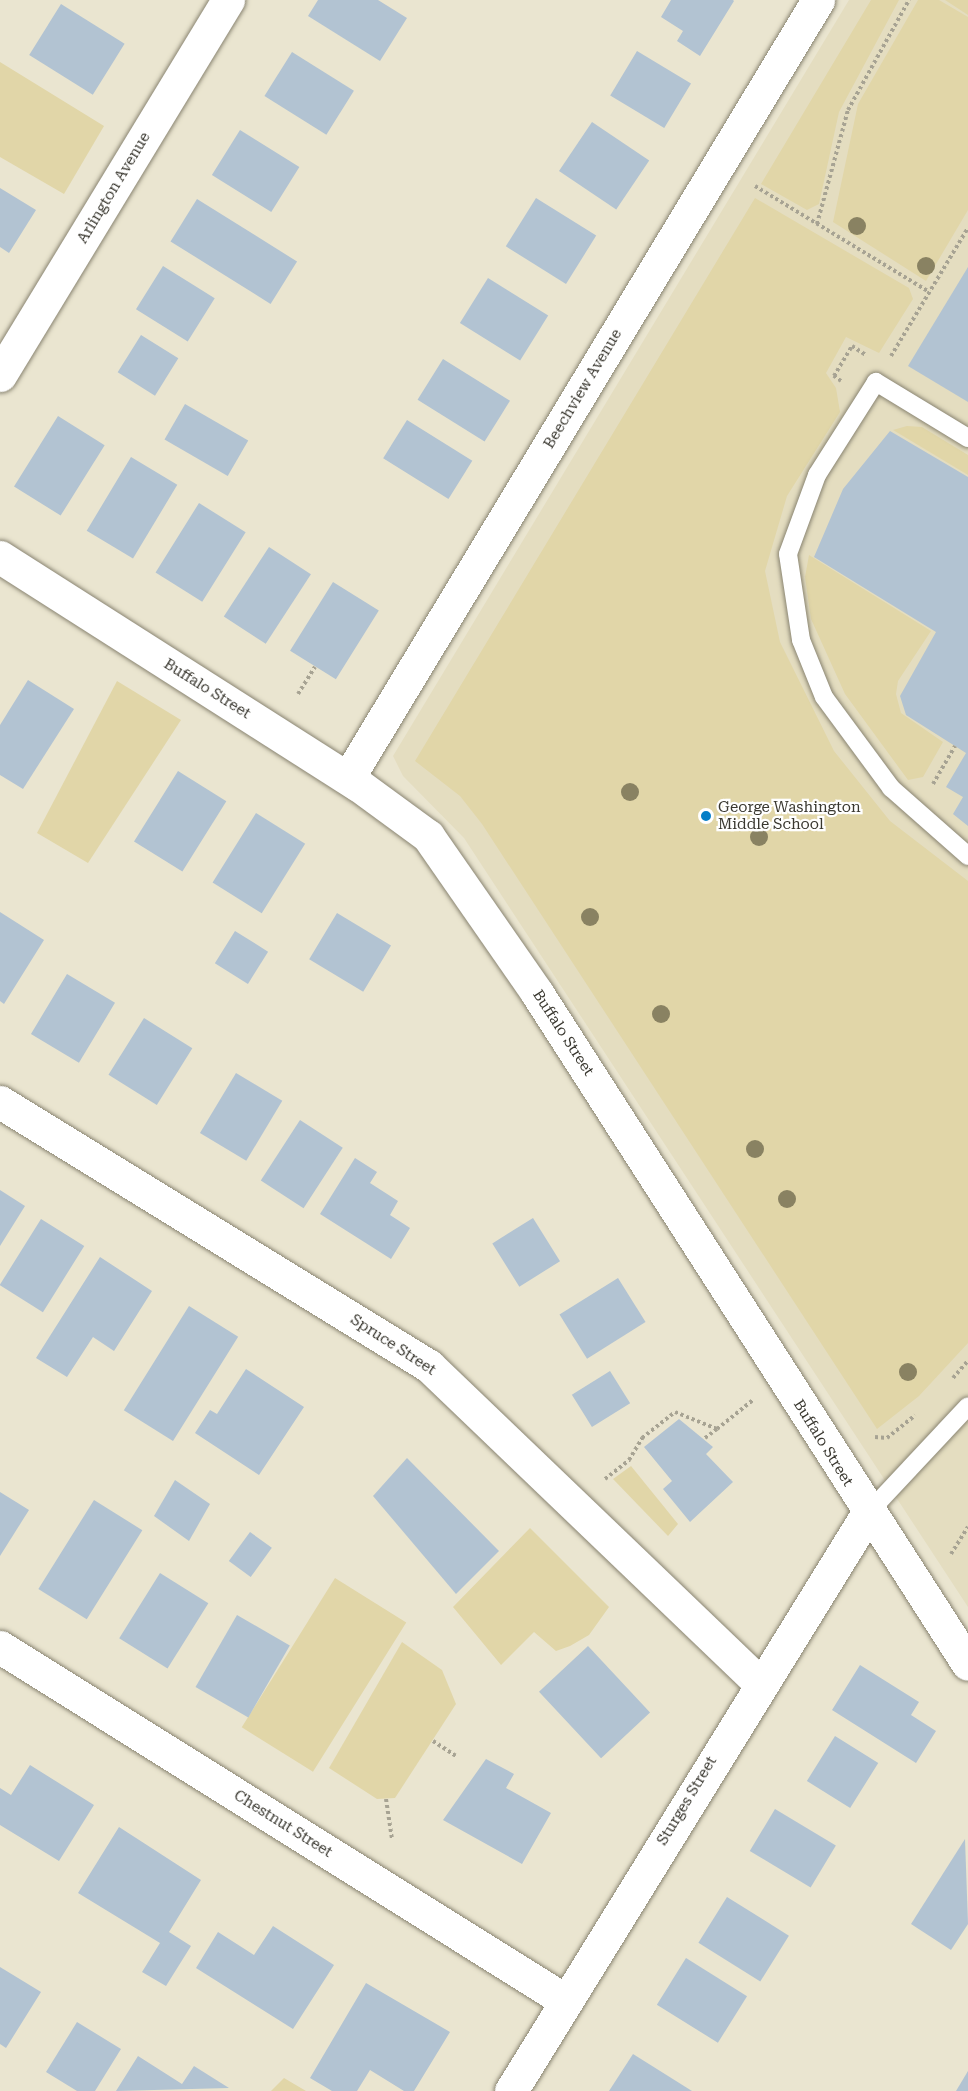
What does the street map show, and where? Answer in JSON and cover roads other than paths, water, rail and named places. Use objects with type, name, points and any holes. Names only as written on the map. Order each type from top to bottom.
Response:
[{"type":"street","name":"Arlington Avenue","points":[[0,375],[228,0]]},
{"type":"street","name":"Beechview Avenue","points":[[348,778],[818,0]]},
{"type":"street","name":"Buffalo Street","points":[[0,557],[348,778],[428,836],[461,877],[868,1514],[968,1664]]},
{"type":"street","name":"Spruce Street","points":[[0,1102],[429,1366],[759,1683]]},
{"type":"street","name":"Sturges Street","points":[[511,2091],[759,1683],[868,1514]]},
{"type":"street","name":"Chestnut Street","points":[[0,1647],[566,2001]]},
{"type":"lane","points":[[968,438],[876,382],[817,475],[796,525],[788,554],[789,590],[801,640],[824,697],[853,742],[916,812],[968,856]]},
{"type":"lane","points":[[868,1514],[968,1406]]},
{"type":"place","name":"George Washington Middle School","points":[[706,816]]}]
